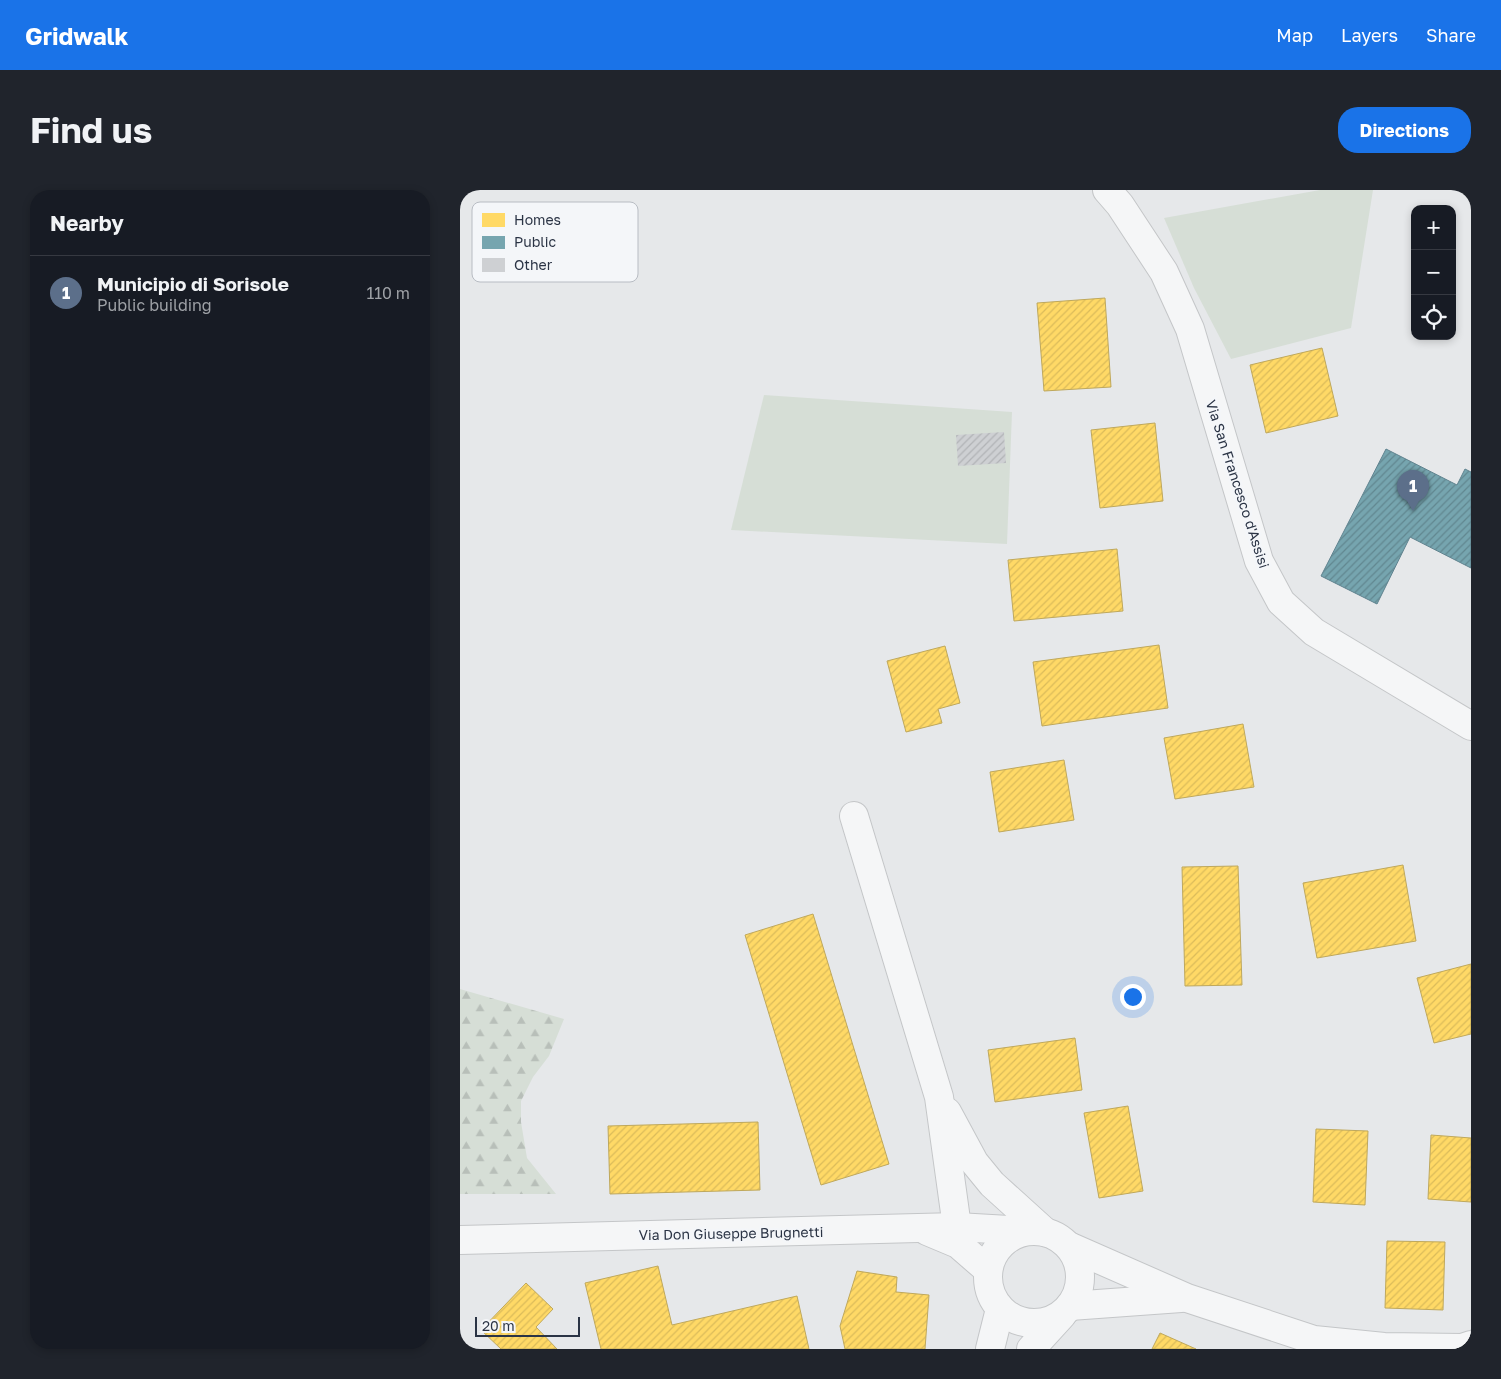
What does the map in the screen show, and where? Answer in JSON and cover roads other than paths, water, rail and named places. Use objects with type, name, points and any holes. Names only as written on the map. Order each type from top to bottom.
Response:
[{"type":"street","name":"Via San Francesco d'Assisi","points":[[1107,190],[1120,205],[1164,272],[1190,329],[1260,561],[1281,602],[1314,632],[1471,726]]},
{"type":"street","points":[[854,816],[939,1097],[957,1227]]},
{"type":"street","points":[[939,1097],[974,1162],[1035,1232]]},
{"type":"street","points":[[922,1228],[957,1227],[1035,1232],[1059,1238],[1071,1247],[1187,1298],[1314,1340],[1384,1347],[1462,1348],[1471,1345]]},
{"type":"street","name":"Via Don Giuseppe Brugnetti","points":[[460,1240],[922,1228],[958,1244],[988,1270]]},
{"type":"street","points":[[1035,1232],[1008,1239],[995,1252],[988,1270],[988,1284],[992,1297],[1000,1308],[1013,1319],[1030,1324],[1046,1322],[1066,1310],[1187,1298]]},
{"type":"street","points":[[1031,1349],[1066,1310],[1081,1283],[1079,1264],[1071,1247]]},
{"type":"street","points":[[990,1349],[1000,1308]]},
{"type":"place","name":"Municipio di Sorisole","points":[[1413,511]]}]
